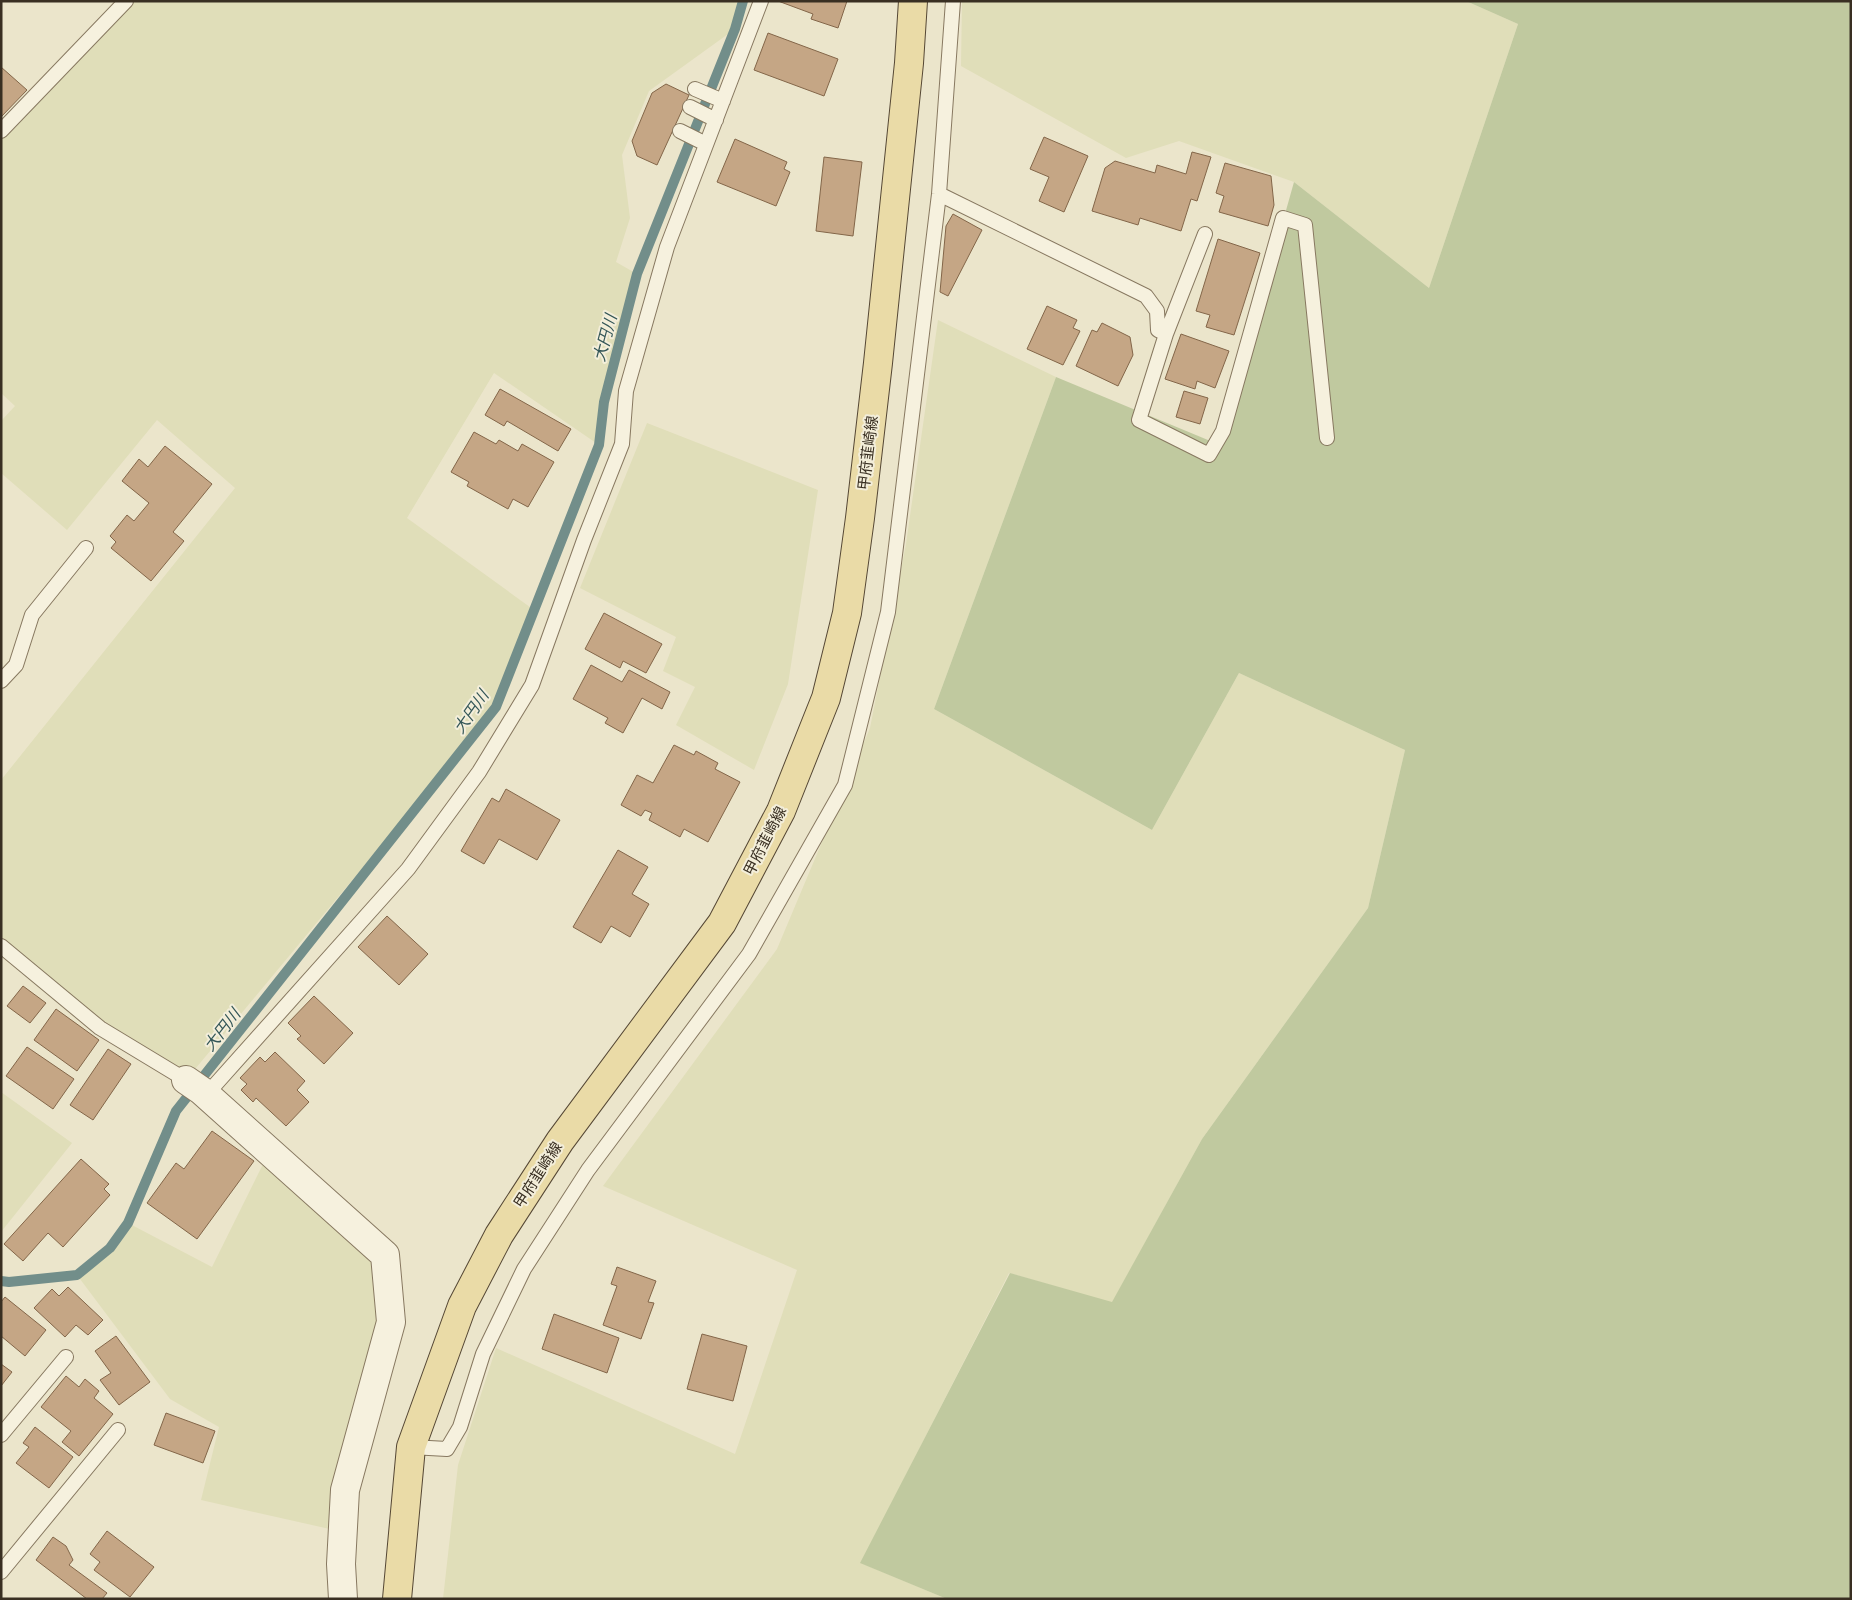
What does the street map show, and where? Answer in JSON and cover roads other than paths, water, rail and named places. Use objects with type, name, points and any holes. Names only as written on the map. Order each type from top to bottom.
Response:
[{"type":"main road","name":"甲府韮崎線","points":[[397,1599],[411,1447],[462,1306],[499,1234],[560,1140],[722,922],[781,811],[826,698],[847,613],[860,518],[909,63],[913,1]]},
{"type":"street","points":[[198,1088],[385,1254],[391,1322],[345,1490],[341,1564],[343,1599]]},
{"type":"lane","points":[[1,131],[126,1]]},
{"type":"lane","points":[[1,946],[100,1028],[198,1088],[408,869],[479,772],[532,685],[584,540],[622,444],[626,391],[667,247],[702,142],[761,1]]},
{"type":"lane","points":[[411,1447],[447,1449],[460,1427],[483,1354],[524,1269],[588,1170],[749,954],[845,786],[888,612],[939,194],[952,1]]},
{"type":"lane","points":[[695,89],[719,99]]},
{"type":"lane","points":[[690,108],[711,118]]},
{"type":"lane","points":[[680,130],[702,142]]},
{"type":"lane","points":[[939,194],[1146,296],[1157,311],[1158,330],[1166,334]]},
{"type":"lane","points":[[1205,234],[1166,334],[1139,420],[1209,455],[1224,431],[1284,218],[1305,225],[1327,438]]},
{"type":"lane","points":[[1,681],[16,665],[32,615],[86,548]]},
{"type":"lane","points":[[1,1435],[66,1357]]},
{"type":"lane","points":[[1,1572],[118,1430]]},
{"type":"waterway","name":"大円川","points":[[1,1281],[9,1282],[77,1275],[110,1248],[128,1223],[176,1111],[496,707],[599,445],[604,402],[637,274],[735,29],[743,1]]}]
